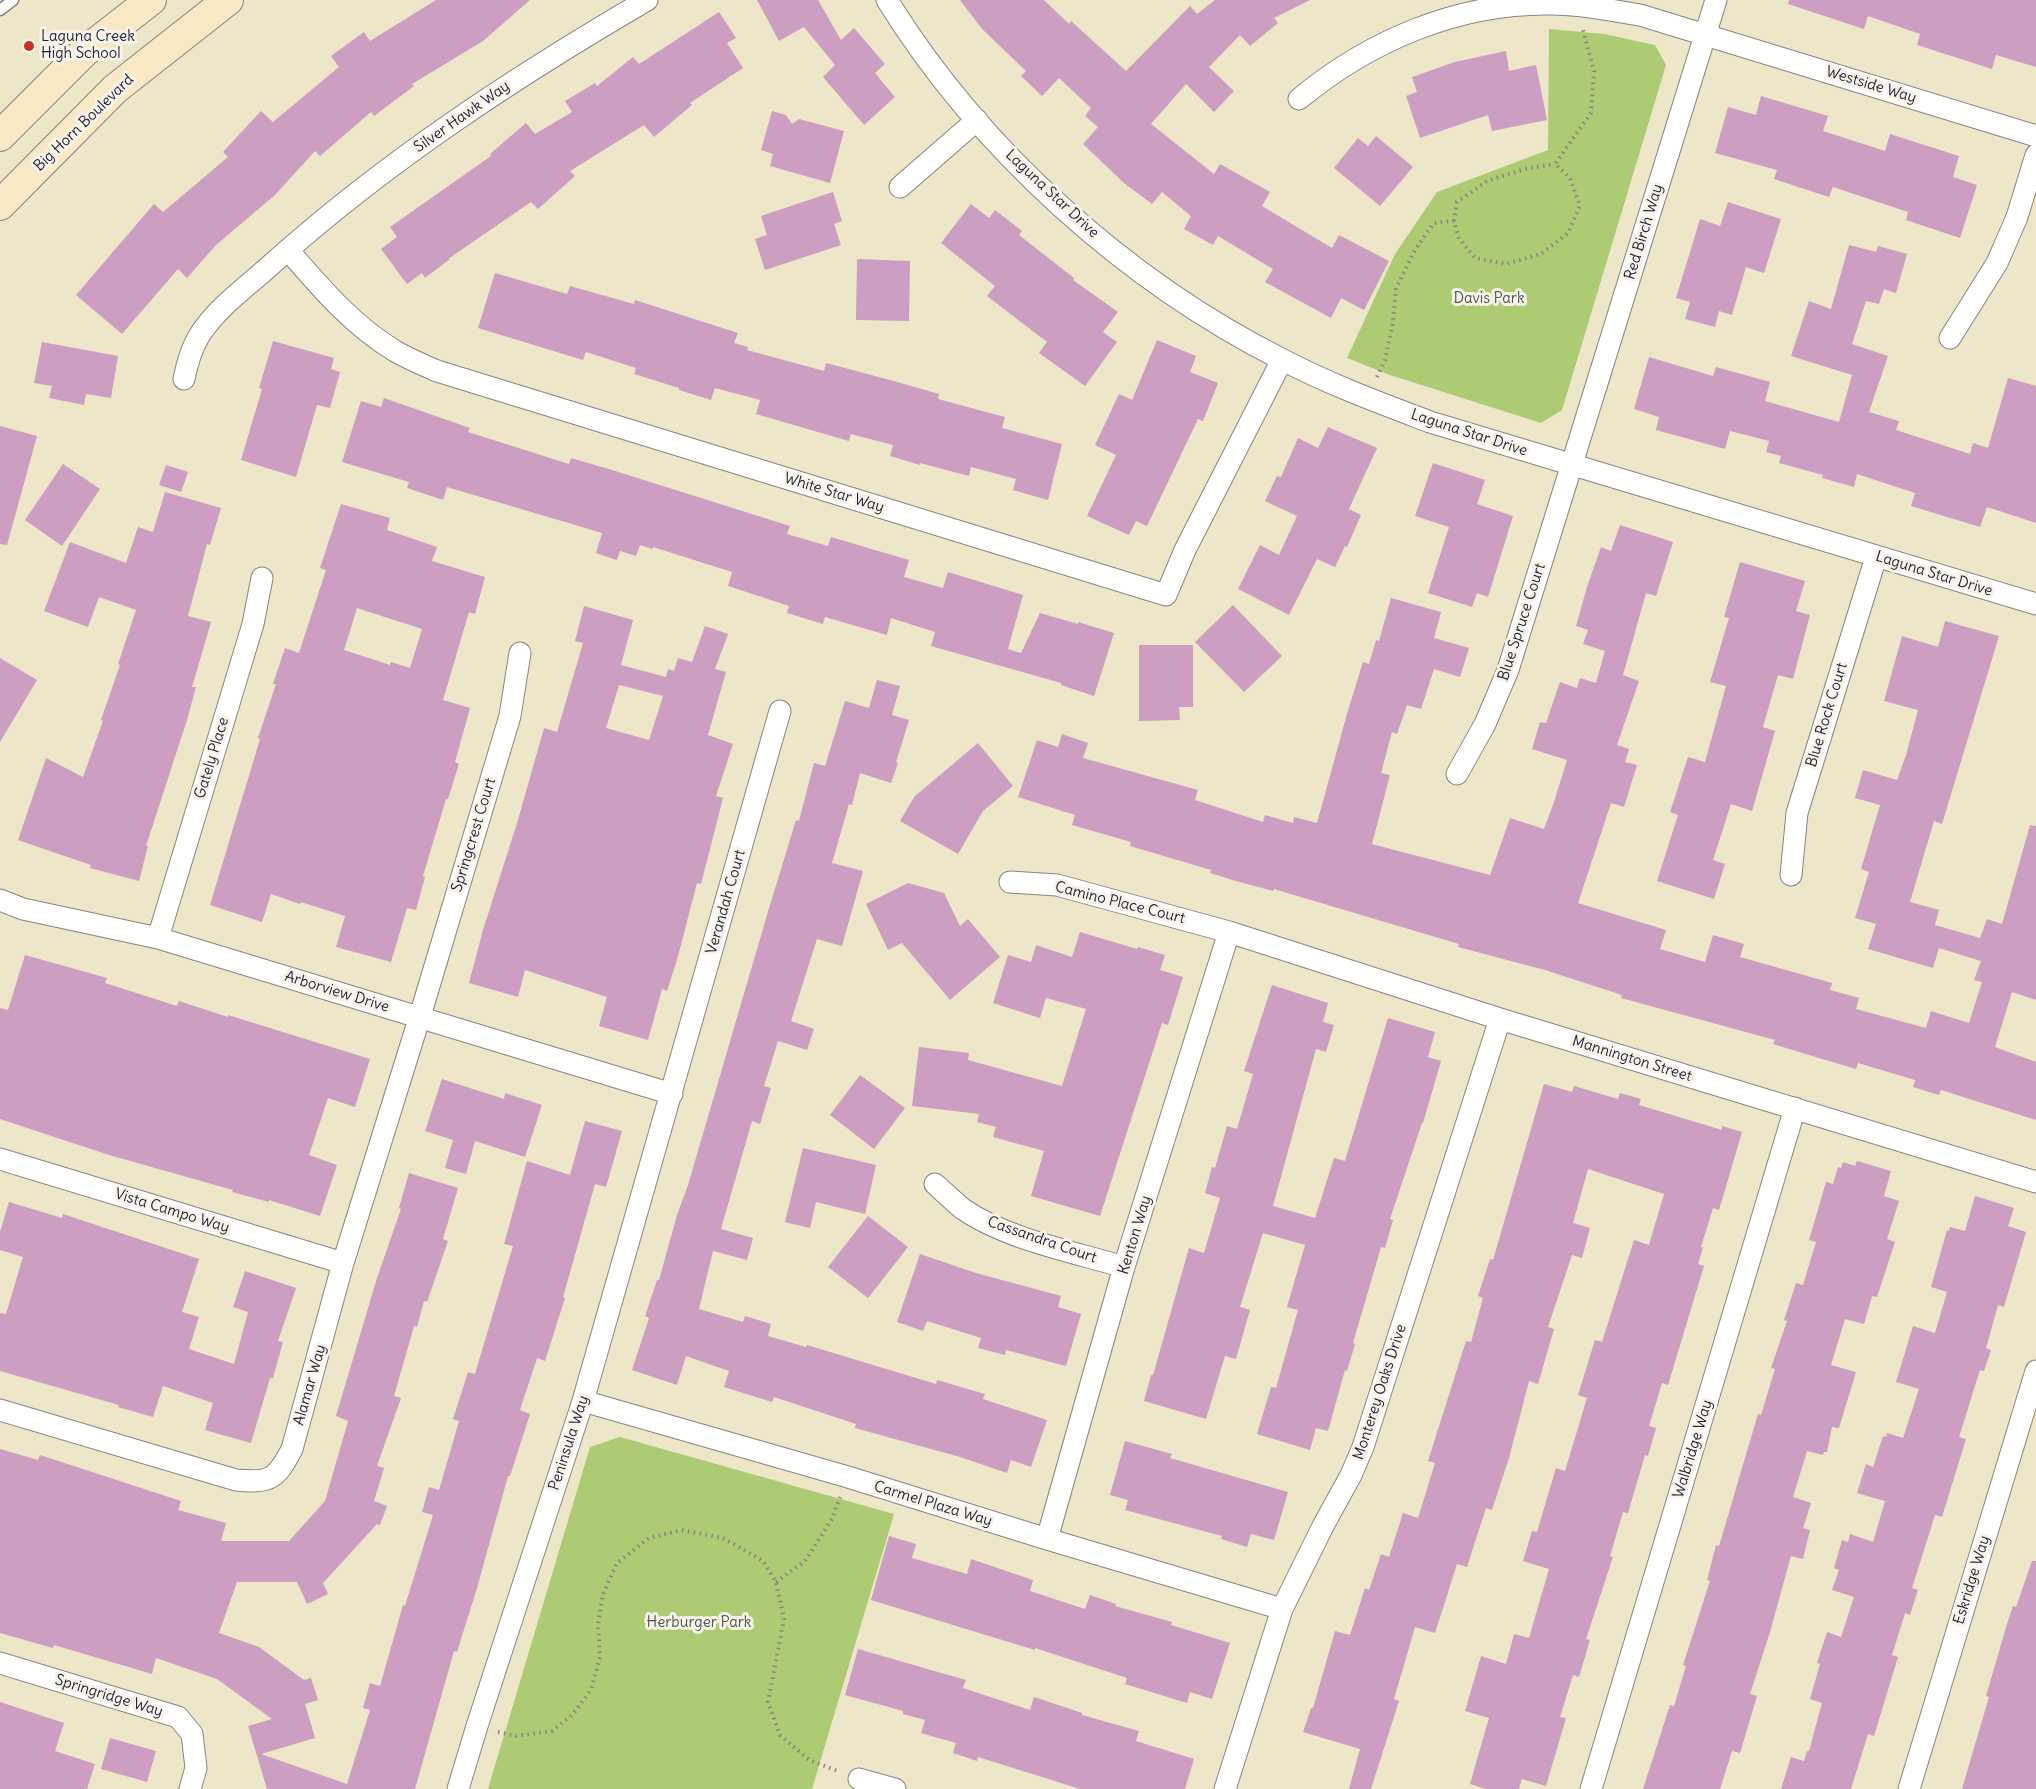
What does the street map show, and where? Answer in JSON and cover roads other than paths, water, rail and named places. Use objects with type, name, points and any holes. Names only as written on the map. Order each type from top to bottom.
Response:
[{"type":"main road","points":[[0,136],[83,53],[151,0]]},
{"type":"main road","name":"Big Horn Boulevard","points":[[0,205],[115,89],[228,0]]},
{"type":"street","name":"Silver Hawk Way","points":[[184,379],[187,363],[198,337],[212,318],[288,250],[380,175],[472,108],[568,46],[647,0]]},
{"type":"street","name":"Laguna Star Drive","points":[[887,0],[935,70],[977,120],[1045,192],[1112,250],[1155,283],[1214,322],[1282,360],[1366,398],[1430,422],[2036,604]]},
{"type":"street","name":"Red Birch Way","points":[[1573,465],[1716,0]]},
{"type":"street","name":"Westside Way","points":[[1299,99],[1352,59],[1405,33],[1448,18],[1503,7],[1549,4],[1640,15],[2036,136]]},
{"type":"street","points":[[900,187],[977,120]]},
{"type":"street","points":[[1950,338],[1997,263],[2017,217],[2036,155]]},
{"type":"street","name":"White Star Way","points":[[288,250],[344,312],[371,335],[396,352],[437,371],[1166,595],[1185,550],[1282,360]]},
{"type":"street","name":"Blue Spruce Court","points":[[1456,774],[1485,724],[1508,670],[1573,465]]},
{"type":"street","name":"Blue Rock Court","points":[[1791,875],[1797,813],[1876,557]]},
{"type":"street","name":"Gately Place","points":[[158,938],[253,624],[262,578]]},
{"type":"street","name":"Springcrest Court","points":[[420,1016],[510,716],[520,653]]},
{"type":"street","name":"Verandah Court","points":[[672,1094],[780,711]]},
{"type":"street","name":"Camino Place Court","points":[[1010,882],[1057,885],[1229,932]]},
{"type":"street","name":"Arborview Drive","points":[[0,900],[23,909],[158,938],[672,1094]]},
{"type":"street","name":"Mannington Street","points":[[1229,932],[1500,1019],[2036,1182]]},
{"type":"street","name":"Kenton Way","points":[[1047,1539],[1124,1267],[1229,932]]},
{"type":"street","name":"Alamar Way","points":[[0,1410],[236,1480],[254,1482],[271,1479],[283,1466],[292,1449],[343,1263],[420,1016]]},
{"type":"street","name":"Monterey Oaks Drive","points":[[1225,1789],[1282,1609],[1363,1447],[1500,1019]]},
{"type":"street","name":"Peninsula Way","points":[[458,1789],[583,1401],[672,1094]]},
{"type":"street","name":"Walbridge Way","points":[[1591,1789],[1796,1108]]},
{"type":"street","name":"Vista Campo Way","points":[[0,1159],[343,1263]]},
{"type":"street","name":"Cassandra Court","points":[[935,1184],[963,1209],[990,1224],[1018,1235],[1124,1267]]},
{"type":"street","name":"Eskridge Way","points":[[1909,1789],[2036,1371]]},
{"type":"street","name":"Carmel Plaza Way","points":[[583,1401],[848,1477],[1282,1609]]},
{"type":"street","name":"Springridge Way","points":[[0,1663],[178,1717],[192,1734],[196,1768],[190,1789]]},
{"type":"street","points":[[859,1779],[895,1789]]},
{"type":"lane","points":[[0,10],[14,0]]},
{"type":"place","name":"Laguna Creek High School","points":[[29,46]]},
{"type":"park label","name":"Davis Park","points":[[1489,299]]},
{"type":"park label","name":"Herburger Park","points":[[699,1623]]}]
